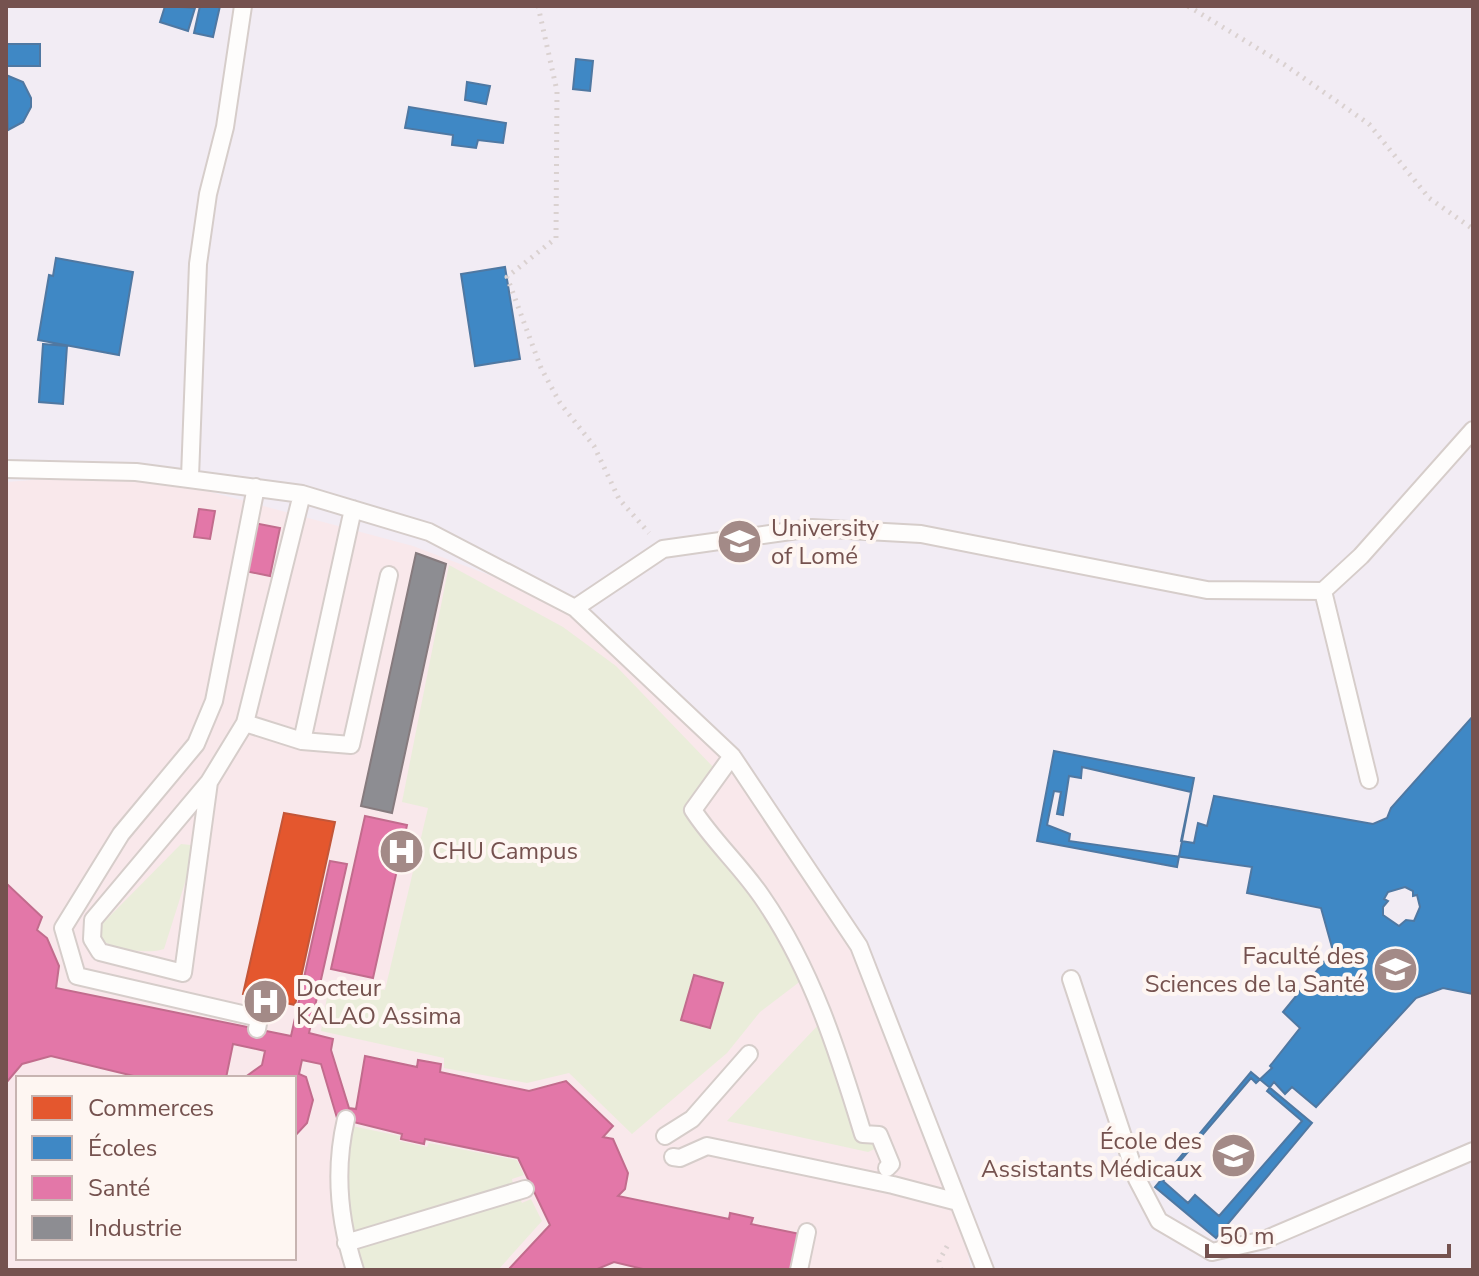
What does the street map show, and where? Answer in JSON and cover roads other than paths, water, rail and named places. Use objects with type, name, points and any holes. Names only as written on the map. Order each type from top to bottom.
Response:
[{"type":"lane","points":[[190,477],[198,264],[208,194],[225,127],[243,6]]},
{"type":"lane","points":[[575,608],[663,549],[812,528],[921,534],[1207,590],[1323,591],[1361,556],[1473,430]]},
{"type":"lane","points":[[6,469],[136,472],[302,494],[429,532],[575,608],[732,756],[859,946],[985,1270]]},
{"type":"lane","points":[[256,487],[254,513],[214,701],[205,726],[196,744],[121,834],[65,922],[63,948],[77,976],[259,1018],[257,1029]]},
{"type":"lane","points":[[183,973],[100,952],[92,939],[93,920],[209,782],[245,723],[302,494]]},
{"type":"lane","points":[[302,741],[353,509]]},
{"type":"lane","points":[[245,723],[302,741],[351,745],[355,739],[389,575]]},
{"type":"lane","points":[[1323,591],[1369,780]]},
{"type":"lane","points":[[732,756],[693,810],[762,897],[809,979],[831,1033],[863,1134],[879,1135],[891,1164],[887,1168]]},
{"type":"lane","points":[[177,999],[209,782]]},
{"type":"lane","points":[[63,948],[92,939]]},
{"type":"lane","points":[[1071,979],[1137,1179],[1159,1221],[1212,1252],[1264,1240],[1473,1151]]},
{"type":"lane","points":[[665,1136],[689,1122],[749,1054]]},
{"type":"lane","points":[[346,1119],[339,1177],[346,1243],[355,1270]]},
{"type":"lane","points":[[673,1157],[679,1158],[707,1146],[893,1185],[958,1202]]},
{"type":"lane","points":[[346,1243],[525,1189]]},
{"type":"lane","points":[[799,1270],[807,1232]]},
{"type":"place","name":"University of Lomé","points":[[740,542]]},
{"type":"place","name":"CHU Campus","points":[[401,851]]},
{"type":"place","name":"Faculté des Sciences de la Santé","points":[[1396,970]]},
{"type":"place","name":"Docteur KALAO Assima","points":[[265,1002]]},
{"type":"place","name":"École des Assistants Médicaux","points":[[1233,1155]]}]
